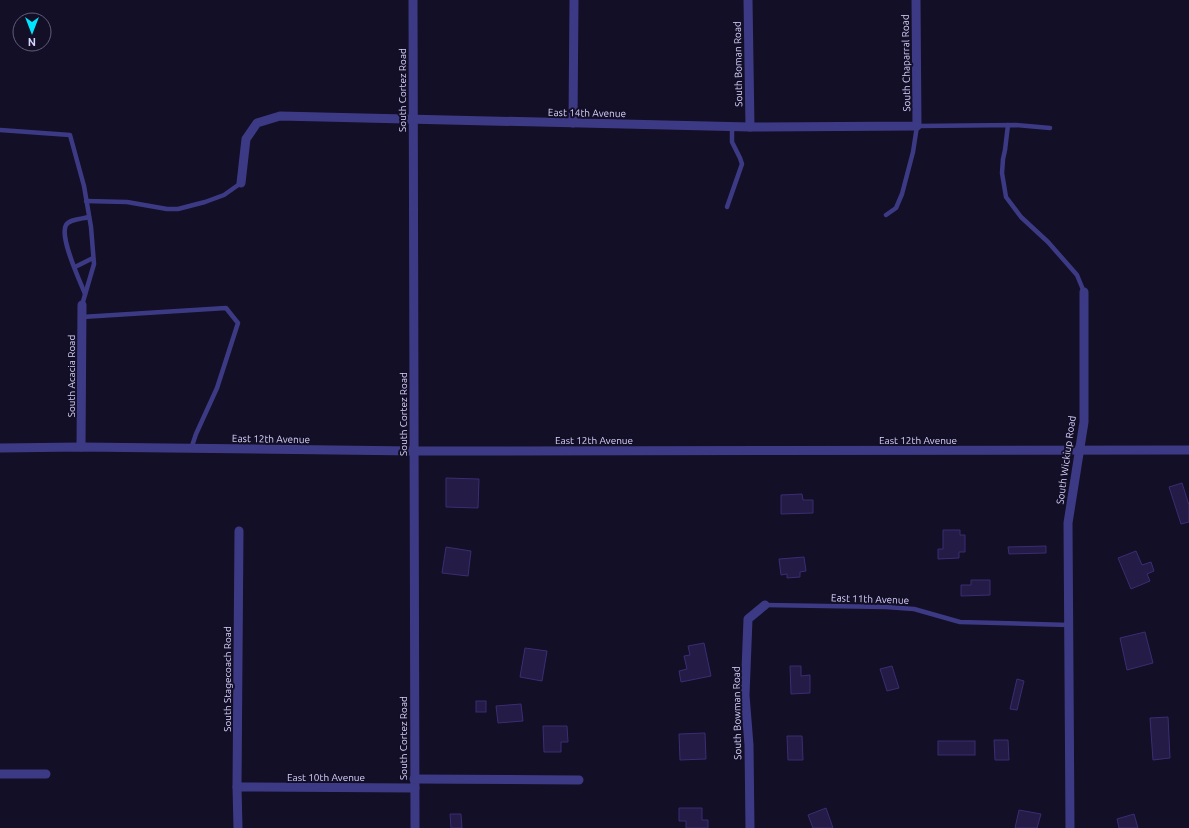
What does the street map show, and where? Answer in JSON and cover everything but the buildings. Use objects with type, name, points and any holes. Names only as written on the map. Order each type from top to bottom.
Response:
[{"type":"street","name":"South Cortez Road","points":[[414,0],[415,828]]},
{"type":"street","points":[[573,123],[574,0]]},
{"type":"street","name":"South Boman Road","points":[[748,0],[750,127]]},
{"type":"street","name":"South Chaparral Road","points":[[916,0],[917,126]]},
{"type":"street","name":"East 14th Avenue","points":[[241,183],[246,139],[257,123],[280,116],[732,127],[917,126]]},
{"type":"street","name":"South Wickiup Road","points":[[1070,828],[1068,523],[1084,422],[1084,292]]},
{"type":"street","name":"South Acacia Road","points":[[81,447],[82,305]]},
{"type":"street","name":"East 12th Avenue","points":[[0,448],[81,447],[414,451],[1189,450]]},
{"type":"street","name":"South Stagecoach Road","points":[[238,828],[239,531]]},
{"type":"street","name":"South Bowman Road","points":[[750,828],[749,745],[745,695],[748,620],[765,605]]},
{"type":"street","points":[[0,774],[46,774]]},
{"type":"street","name":"East 10th Avenue","points":[[237,787],[579,780]]},
{"type":"lane","points":[[886,215],[896,208],[902,194],[913,152],[917,126],[1008,125],[1050,128]]},
{"type":"lane","name":"South Wickiup Road","points":[[1008,125],[1002,174],[1006,197],[1021,217],[1048,242],[1077,275],[1084,292]]},
{"type":"lane","points":[[727,207],[742,164],[732,142],[732,127]]},
{"type":"lane","points":[[0,130],[70,135],[84,186],[94,264],[82,305]]},
{"type":"lane","points":[[86,201],[127,202],[167,209],[178,209],[224,195],[241,183]]},
{"type":"lane","points":[[85,294],[65,238],[64,230],[67,224],[74,220],[89,218]]},
{"type":"lane","points":[[75,267],[93,258]]},
{"type":"lane","points":[[82,317],[226,308],[238,323],[217,388],[196,434],[191,449]]},
{"type":"lane","name":"East 11th Avenue","points":[[765,605],[886,608],[914,610],[960,622],[1069,625]]}]
